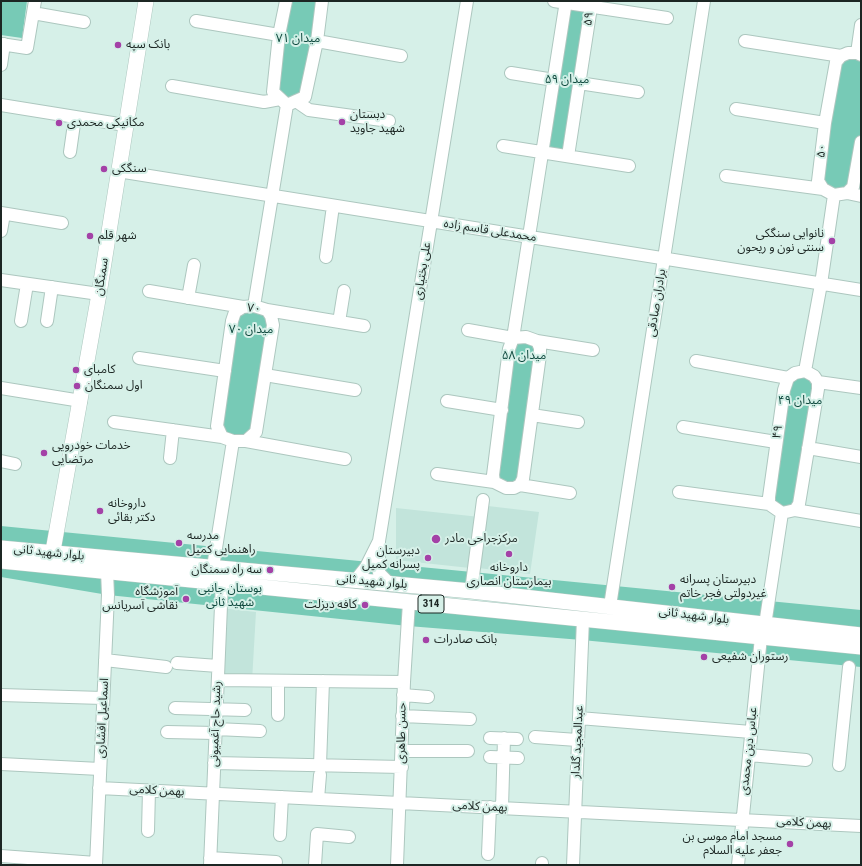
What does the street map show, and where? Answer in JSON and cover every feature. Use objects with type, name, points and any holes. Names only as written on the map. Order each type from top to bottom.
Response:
[{"type":"main road","name":"سمنگان","points":[[52,560],[99,294],[146,1]]},
{"type":"main road","name":"بلوار شهید ثانی","points":[[1,548],[52,560]]},
{"type":"main road","name":"بلوار شهید ثانی","points":[[1,561],[52,560],[108,565],[222,582],[583,619],[861,636]]},
{"type":"main road","name":"بلوار شهید ثانی","points":[[108,565],[213,567],[471,591],[610,606],[861,647]]},
{"type":"main road","points":[[409,602],[410,586]]},
{"type":"street","points":[[1,65],[3,44],[27,48],[35,1]]},
{"type":"street","points":[[286,1],[279,34],[273,92],[288,102],[309,110],[389,121]]},
{"type":"street","points":[[172,86],[264,102],[288,102],[305,98],[318,41],[322,1]]},
{"type":"street","name":"علی بختیاری","points":[[378,541],[467,1]]},
{"type":"street","name":"برادران صادقی","points":[[610,606],[704,1]]},
{"type":"street","name":"۵۹","points":[[513,338],[554,80],[562,2],[591,7],[568,156]]},
{"type":"street","points":[[591,7],[667,18]]},
{"type":"street","points":[[33,14],[84,22]]},
{"type":"street","points":[[196,21],[279,34]]},
{"type":"street","points":[[745,41],[841,56],[859,54],[861,24]]},
{"type":"street","points":[[318,41],[401,56]]},
{"type":"street","name":"۵۰","points":[[805,371],[821,284],[828,192],[818,181],[825,123],[836,62],[841,56]]},
{"type":"street","points":[[511,73],[554,80]]},
{"type":"street","points":[[579,83],[638,92]]},
{"type":"street","points":[[149,291],[248,306],[273,196],[288,102]]},
{"type":"street","points":[[1,105],[126,125]]},
{"type":"street","points":[[736,109],[825,123]]},
{"type":"street","points":[[70,152],[75,117]]},
{"type":"street","points":[[847,193],[853,187],[861,142]]},
{"type":"street","points":[[503,146],[629,166]]},
{"type":"street","name":"محمدعلی قاسم زاده","points":[[118,171],[861,290]]},
{"type":"street","points":[[726,176],[861,196]]},
{"type":"street","points":[[326,257],[333,206]]},
{"type":"street","points":[[1,231],[2,214],[62,223]]},
{"type":"street","points":[[188,298],[194,265]]},
{"type":"street","points":[[1,280],[99,294]]},
{"type":"street","points":[[21,321],[27,284]]},
{"type":"street","points":[[47,321],[52,287]]},
{"type":"street","points":[[339,322],[344,291]]},
{"type":"street","name":"۷۰","points":[[228,439],[217,426],[232,321],[235,312],[248,306],[267,310],[271,316],[273,325],[256,432],[246,441]]},
{"type":"street","points":[[267,310],[364,326]]},
{"type":"street","points":[[468,330],[513,338],[526,337],[537,341],[593,350]]},
{"type":"street","points":[[494,482],[493,475],[509,349],[513,338]]},
{"type":"street","points":[[520,485],[523,479],[540,355],[540,348],[537,341]]},
{"type":"street","points":[[139,358],[225,371]]},
{"type":"street","points":[[696,361],[788,378],[795,372],[805,371],[814,376],[818,382],[799,504],[796,510]]},
{"type":"street","points":[[265,375],[355,390]]},
{"type":"street","name":"۴۹","points":[[769,504],[776,442],[788,378]]},
{"type":"street","points":[[818,382],[861,388]]},
{"type":"street","points":[[1,388],[81,401]]},
{"type":"street","points":[[447,401],[502,410]]},
{"type":"street","points":[[532,415],[578,422]]},
{"type":"street","points":[[114,422],[246,441],[345,459]]},
{"type":"street","points":[[683,427],[776,442]]},
{"type":"street","points":[[170,458],[173,430]]},
{"type":"street","points":[[213,567],[228,439]]},
{"type":"street","points":[[808,448],[861,457]]},
{"type":"street","points":[[1,462],[16,464]]},
{"type":"street","points":[[437,474],[494,482],[506,488],[514,488],[520,485],[570,493]]},
{"type":"street","points":[[679,492],[769,504],[774,510],[782,513],[796,510],[861,521]]},
{"type":"street","points":[[471,591],[483,500]]},
{"type":"street","name":"عباس دین محمدی","points":[[738,865],[763,631],[782,513]]},
{"type":"street","points":[[355,581],[366,567],[378,541]]},
{"type":"street","points":[[378,541],[379,573],[390,584]]},
{"type":"street","name":"اسماعیل افشاری","points":[[96,864],[104,698],[108,565]]},
{"type":"street","name":"رشید حاج آغمیونی","points":[[210,862],[222,582]]},
{"type":"street","name":"حسن طاهری","points":[[397,865],[402,767],[402,716],[409,602]]},
{"type":"street","name":"عبدالمجید گلدار","points":[[573,865],[583,619]]},
{"type":"street","points":[[105,660],[171,665],[218,666]]},
{"type":"street","points":[[839,766],[849,667]]},
{"type":"street","points":[[218,680],[404,682]]},
{"type":"street","points":[[278,681],[278,715]]},
{"type":"street","points":[[318,799],[323,681]]},
{"type":"street","points":[[1,695],[104,698]]},
{"type":"street","points":[[403,695],[428,697]]},
{"type":"street","points":[[175,708],[245,710]]},
{"type":"street","points":[[402,716],[470,719]]},
{"type":"street","points":[[579,718],[752,732]]},
{"type":"street","points":[[167,732],[260,731]]},
{"type":"street","points":[[535,737],[577,740]]},
{"type":"street","points":[[490,738],[517,739]]},
{"type":"street","points":[[488,854],[504,757],[504,738]]},
{"type":"street","points":[[402,751],[468,751]]},
{"type":"street","points":[[749,755],[806,760]]},
{"type":"street","points":[[490,757],[518,758]]},
{"type":"street","points":[[214,763],[320,770],[402,767]]},
{"type":"street","points":[[1,764],[100,769]]},
{"type":"street","name":"بهمن کلامی","points":[[99,788],[861,826]]},
{"type":"street","points":[[148,831],[149,790]]},
{"type":"street","points":[[280,835],[282,797]]},
{"type":"street","points":[[315,865],[317,834],[349,837]]},
{"type":"street","points":[[1,856],[96,864]]},
{"type":"street","points":[[210,862],[276,862]]},
{"type":"shaded area","points":[[488,506],[539,512],[530,574],[478,568]]},
{"type":"shaded area","name":"مرکزجراحی مادر","points":[[396,508],[480,517],[470,568],[396,560]]},
{"type":"shaded area","points":[[221,608],[256,612],[252,681],[218,680]]},
{"type":"green space","points":[[1,1],[27,1],[22,38],[1,35]]},
{"type":"green space","name":"میدان ۷۱","points":[[286,1],[322,1],[305,97],[287,105],[273,92]]},
{"type":"green space","name":"میدان ۵۹","points":[[566,3],[591,7],[568,156],[543,153]]},
{"type":"green space","points":[[861,55],[861,142],[847,193],[823,189],[836,62]]},
{"type":"green space","name":"میدان ۷۰","points":[[243,307],[271,316],[256,432],[233,441],[217,426],[232,321]]},
{"type":"green space","name":"میدان ۵۸","points":[[537,341],[520,485],[494,482],[511,344]]},
{"type":"green space","name":"میدان ۴۹","points":[[814,376],[799,504],[789,513],[769,497],[788,378]]},
{"type":"green space","name":"بوستان جانبی شهید ثانی","points":[[1,526],[861,610],[861,627],[765,625],[1,548]]},
{"type":"green space","name":"بوستان جانبی شهید ثانی","points":[[1,561],[861,647],[861,667],[582,640],[408,626],[108,595],[1,577]]},
{"type":"place","name":"بانک سپه","points":[[118,45]]},
{"type":"place","name":"دبستان شهید جاوید","points":[[342,122]]},
{"type":"place","name":"مکانیکی محمدی","points":[[59,123]]},
{"type":"place","name":"سنگکی","points":[[104,169]]},
{"type":"place","name":"شهر قلم","points":[[90,236]]},
{"type":"place","name":"نانوایی سنگکی سنتی نون و ریحون","points":[[832,241]]},
{"type":"place","name":"کامبای","points":[[76,370]]},
{"type":"place","name":"اول سمنگان","points":[[77,386]]},
{"type":"place","name":"خدمات خودرویی مرتضایی","points":[[44,453]]},
{"type":"place","name":"داروخانه دکتر بقائی","points":[[100,511]]},
{"type":"place","name":"مرکزجراحی مادر","points":[[436,539]]},
{"type":"place","name":"مدرسه راهنمایی کمیل","points":[[179,543]]},
{"type":"place","name":"داروخانه بیمارستان انصاری","points":[[509,554]]},
{"type":"place","name":"دبیرستان پسرانه کمیل","points":[[428,558]]},
{"type":"place","name":"سه راه سمنگان","points":[[270,570]]},
{"type":"place","name":"دبیرستان پسرانه غیردولتی فجر خاتم","points":[[672,587]]},
{"type":"place","name":"آموزشگاه نقاشی آسریانس","points":[[186,599]]},
{"type":"place","name":"کافه دیزلت","points":[[365,605]]},
{"type":"place","name":"بانک صادرات","points":[[426,640]]},
{"type":"place","name":"رستوران شفیعی","points":[[704,657]]},
{"type":"place","name":"مسجد امام موسی بن جعفر علیه السلام","points":[[790,844]]}]
